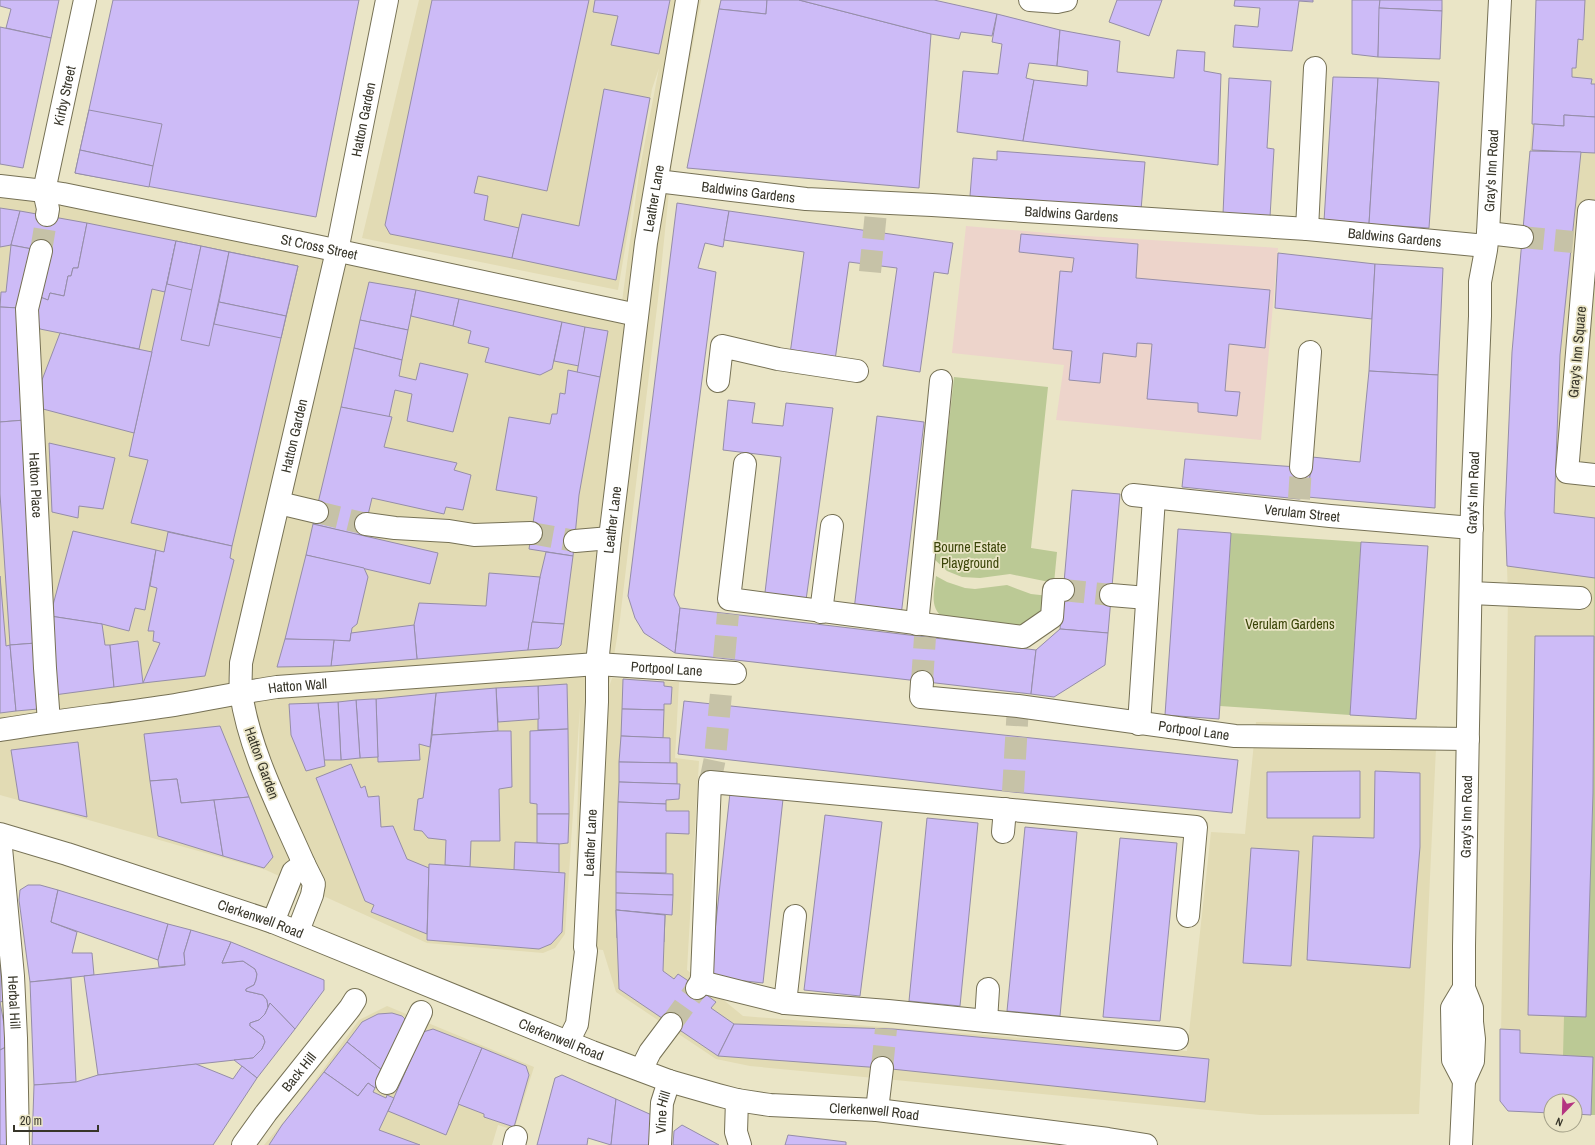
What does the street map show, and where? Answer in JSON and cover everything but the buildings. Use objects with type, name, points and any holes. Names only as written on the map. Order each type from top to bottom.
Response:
[{"type":"street","name":"Kirby Street","points":[[44,191],[85,0]]},
{"type":"street","name":"Hatton Garden","points":[[298,931],[312,895],[314,884],[263,772],[248,725],[241,692],[241,663],[337,251],[387,0]]},
{"type":"street","name":"Leather Lane","points":[[568,1042],[577,1024],[586,951],[597,702],[597,664],[610,538],[646,243],[687,0]]},
{"type":"street","points":[[1030,0],[1057,2],[1066,0]]},
{"type":"street","name":"Gray's Inn Road","points":[[1461,1145],[1464,1080],[1473,1061],[1474,1039],[1472,1008],[1464,988],[1464,946],[1472,528],[1480,282],[1487,240],[1500,0]]},
{"type":"street","points":[[1307,229],[1315,68]]},
{"type":"street","name":"Baldwins Gardens","points":[[657,181],[806,199],[932,205],[1487,240],[1522,237]]},
{"type":"street","name":"St Cross Street","points":[[0,186],[44,191],[337,251],[637,315]]},
{"type":"street","points":[[44,191],[48,209],[47,215]]},
{"type":"street","name":"Gray's Inn Square","points":[[1595,212],[1589,212],[1579,243],[1567,472],[1595,475]]},
{"type":"street","name":"Hatton Place","points":[[41,251],[27,308],[45,668],[50,722]]},
{"type":"street","points":[[718,381],[722,346],[778,359],[857,371]]},
{"type":"street","points":[[1301,468],[1310,352]]},
{"type":"street","points":[[923,628],[941,381]]},
{"type":"street","points":[[745,464],[728,607],[820,612],[923,628],[1023,637],[1052,617],[1054,590],[1063,590]]},
{"type":"street","name":"Verulam Street","points":[[1147,598],[1144,497],[1299,506],[1472,528]]},
{"type":"street","points":[[279,503],[317,512]]},
{"type":"street","points":[[366,524],[395,528],[450,531],[474,535],[531,533]]},
{"type":"street","points":[[820,612],[832,526]]},
{"type":"street","points":[[575,541],[610,538]]},
{"type":"street","points":[[1471,593],[1580,598]]},
{"type":"street","points":[[1111,595],[1147,598],[1139,724]]},
{"type":"street","name":"Hatton Wall","points":[[0,730],[212,699],[241,692],[277,687],[597,664]]},
{"type":"street","name":"Portpool Lane","points":[[597,664],[728,668]]},
{"type":"street","name":"Portpool Lane","points":[[922,689],[1018,706],[1139,724],[1235,736],[1468,739]]},
{"type":"street","points":[[1178,1039],[986,1022],[887,1020],[785,1003],[699,985],[710,782],[805,800],[1010,804],[1196,827],[1188,916]]},
{"type":"street","points":[[1003,832],[1010,804]]},
{"type":"street","name":"Clerkenwell Road","points":[[0,834],[67,854],[298,931],[568,1042],[669,1081],[737,1100],[770,1105],[877,1110],[1146,1145]]},
{"type":"street","name":"Herbal Hill","points":[[0,837],[13,976],[18,1145]]},
{"type":"street","points":[[273,922],[293,872],[304,864]]},
{"type":"street","points":[[785,1003],[794,916]]},
{"type":"street","points":[[986,1022],[988,989]]},
{"type":"street","name":"Back Hill","points":[[243,1145],[266,1113],[355,1000]]},
{"type":"street","points":[[387,1084],[421,1012]]},
{"type":"street","points":[[641,1070],[650,1052],[670,1024]]},
{"type":"street","points":[[877,1110],[882,1068]]},
{"type":"street","name":"Vine Hill","points":[[660,1145],[662,1104],[669,1081]]},
{"type":"street","points":[[737,1100],[736,1132],[740,1145]]},
{"type":"shaded area","points":[[419,0],[701,0],[673,153],[658,299],[620,619],[609,687],[612,678],[679,682],[675,758],[699,761],[687,970],[743,1016],[1187,1051],[1211,832],[1245,834],[1256,722],[1437,726],[1419,1114],[1260,1115],[750,1066],[716,1059],[616,992],[603,950],[574,947],[580,707],[565,934],[555,948],[543,953],[427,943],[266,870],[0,795],[0,192],[620,317],[639,173],[659,68],[652,89],[618,290],[362,238]]},
{"type":"shaded area","points":[[1536,0],[1595,0],[1595,1115],[1583,1114],[1583,1093],[1543,1093],[1543,1113],[1508,1111],[1500,1101],[1508,595],[1505,513],[1512,352],[1532,124]]},
{"type":"shaded area","points":[[966,226],[1071,235],[1278,248],[1261,440],[1056,420],[1064,365],[952,353]]},
{"type":"shaded area","points":[[387,1006],[534,1067],[514,1130],[498,1125],[492,1145],[264,1145],[293,1111],[359,1020]]},
{"type":"green space","points":[[954,377],[1048,387],[1031,548],[1057,552],[1054,583],[1010,574],[980,578],[962,577],[947,571],[934,559]]},
{"type":"green space","name":"Verulam Gardens","points":[[1231,533],[1361,542],[1350,715],[1220,706]]},
{"type":"green space","name":"Bourne Estate Playground","points":[[936,576],[947,582],[965,588],[975,589],[1007,585],[1031,594],[1049,596],[1047,609],[1019,630],[944,618],[939,614],[934,605]]},
{"type":"green space","points":[[1594,578],[1595,1115],[1591,1115],[1593,1057],[1563,1056],[1564,1016],[1586,1017],[1593,793]]},
{"type":"tunnel","points":[[870,272],[877,202]]},
{"type":"tunnel","points":[[41,251],[47,215]]},
{"type":"tunnel","points":[[1522,237],[1573,242]]},
{"type":"tunnel","points":[[1299,499],[1301,467]]},
{"type":"tunnel","points":[[317,512],[366,524]]},
{"type":"tunnel","points":[[531,533],[575,541]]},
{"type":"tunnel","points":[[1063,590],[1111,595]]},
{"type":"tunnel","points":[[724,658],[728,614]]},
{"type":"tunnel","points":[[922,682],[925,637]]},
{"type":"tunnel","points":[[710,782],[715,758],[723,672]]},
{"type":"tunnel","points":[[1013,792],[1018,706]]},
{"type":"tunnel","points":[[671,1024],[697,988]]},
{"type":"tunnel","points":[[882,1068],[886,1029]]}]
